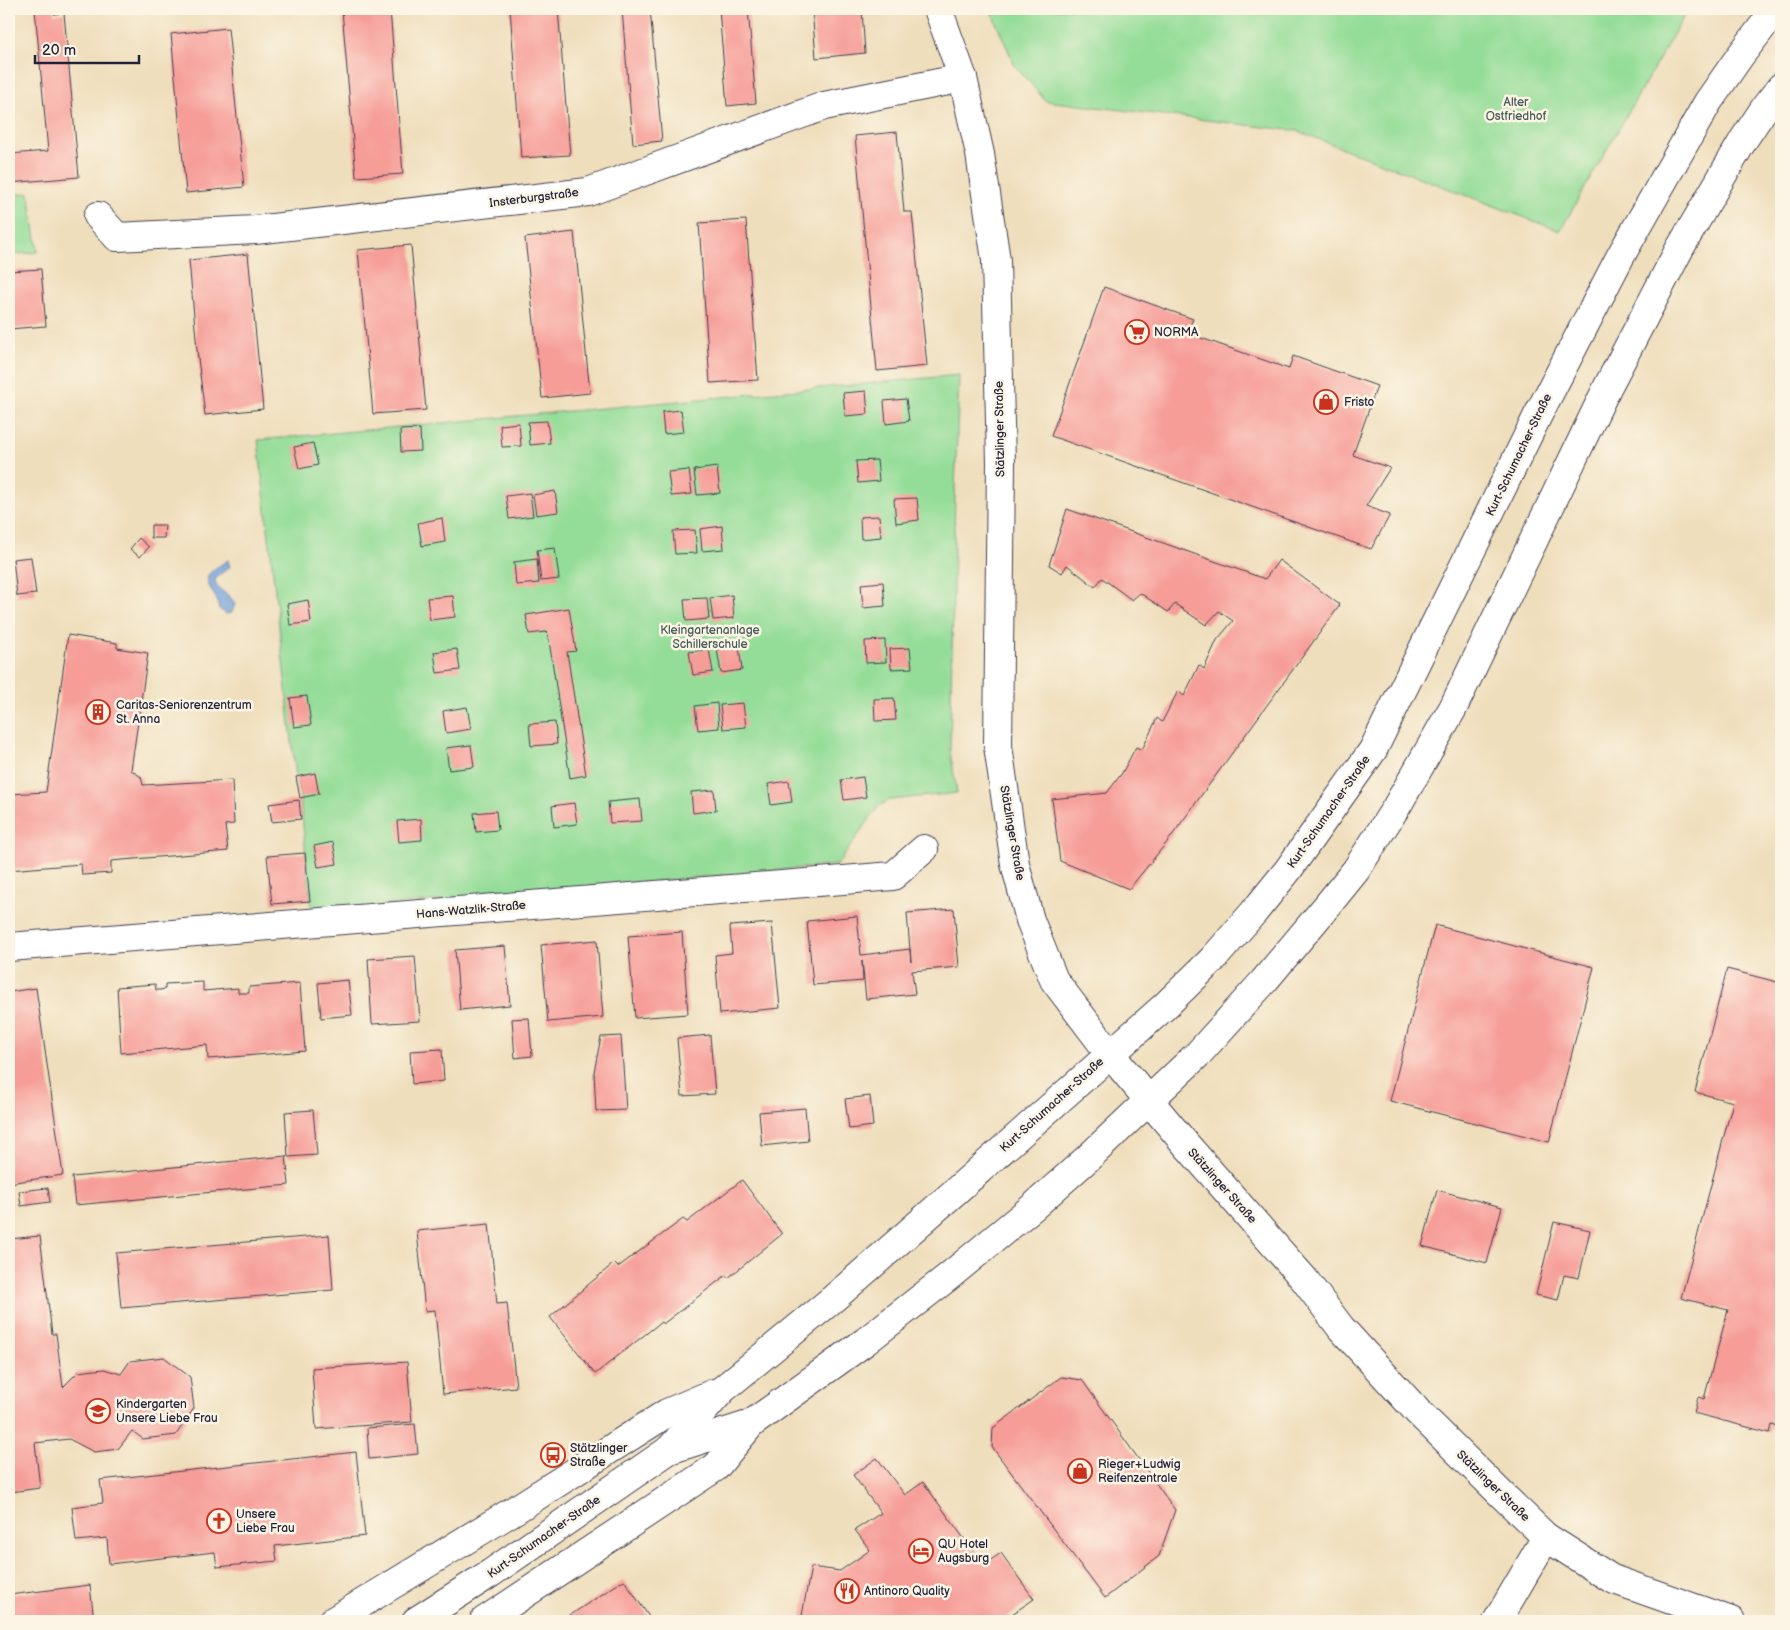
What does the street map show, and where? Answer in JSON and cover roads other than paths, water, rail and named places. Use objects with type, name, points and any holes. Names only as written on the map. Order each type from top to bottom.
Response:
[{"type":"main road","name":"Stätzlinger Straße","points":[[938,9],[963,78],[980,154],[996,260],[1001,463],[998,746],[1016,864],[1030,920],[1054,980],[1110,1054],[1183,1141],[1304,1279],[1341,1328],[1418,1412],[1546,1537],[1612,1579],[1731,1621]]},
{"type":"main road","name":"Kurt-Schumacher-Straße","points":[[416,1621],[491,1574],[670,1450],[722,1390],[889,1250],[1165,1006],[1213,959],[1254,912],[1288,870],[1372,750],[1533,424],[1620,257],[1708,102],[1776,9]]},
{"type":"main road","name":"Insterburgstraße","points":[[98,216],[117,237],[236,231],[588,192],[824,106],[963,78]]},
{"type":"main road","name":"Kurt-Schumacher-Straße","points":[[670,1450],[750,1424],[866,1341],[1033,1207],[1198,1054],[1270,974],[1356,870],[1397,806],[1453,708],[1608,386],[1680,248],[1744,139],[1781,87]]},
{"type":"main road","name":"Hans-Watzlik-Straße","points":[[9,947],[892,876],[924,849]]},
{"type":"main road","points":[[333,1621],[667,1414],[722,1390]]},
{"type":"main road","points":[[484,1621],[716,1467],[750,1424]]},
{"type":"main road","points":[[1497,1621],[1546,1537]]},
{"type":"water","points":[[228,560],[230,567],[215,580],[219,588],[231,597],[235,604],[232,613],[226,614],[219,609],[217,600],[209,586],[207,576]]},
{"type":"place","name":"NORMA","points":[[1137,332]]},
{"type":"place","name":"Fristo","points":[[1326,402]]},
{"type":"place","name":"Caritas-Seniorenzentrum St. Anna","points":[[98,712]]},
{"type":"place","name":"Kindergarten Unsere Liebe Frau","points":[[98,1411]]},
{"type":"place","name":"Stätzlinger Straße","points":[[553,1455]]},
{"type":"place","name":"Rieger+Ludwig Reifenzentrale","points":[[1080,1471]]},
{"type":"place","name":"Unsere Liebe Frau","points":[[219,1521]]},
{"type":"place","name":"QU Hotel Augsburg","points":[[921,1551]]},
{"type":"place","name":"Antinoro Quality","points":[[847,1591]]},
{"type":"park label","name":"Alter Ostfriedhof","points":[[1516,109]]},
{"type":"park label","name":"Kleingartenanlage Schillerschule","points":[[710,637]]}]
